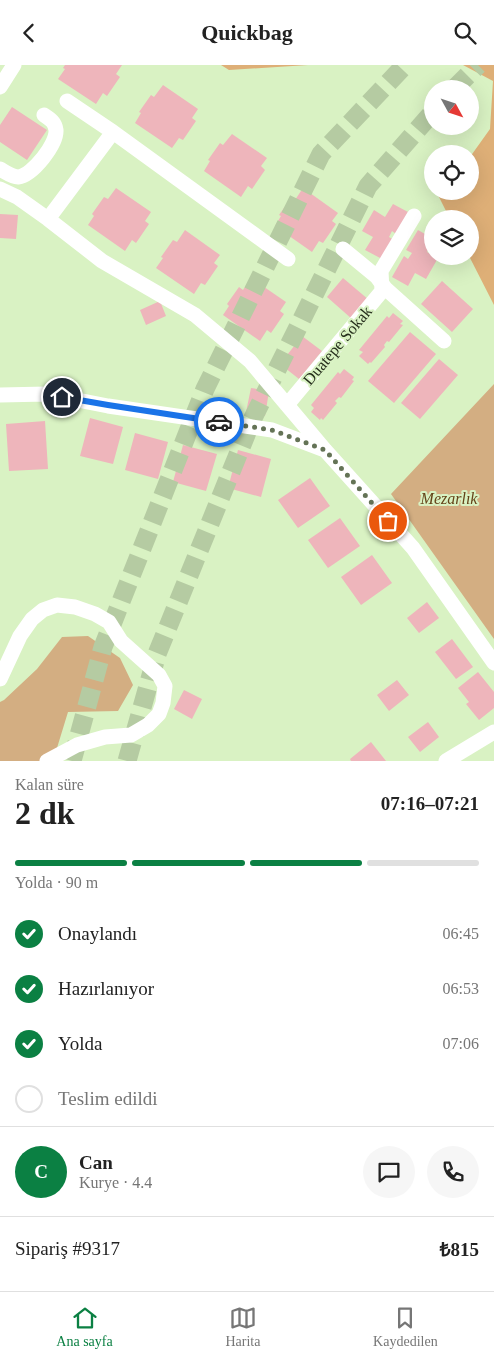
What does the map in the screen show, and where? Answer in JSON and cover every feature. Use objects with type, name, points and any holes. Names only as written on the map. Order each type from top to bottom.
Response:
[{"type":"street","points":[[0,87],[14,65]]},
{"type":"street","points":[[67,101],[113,132],[288,259]]},
{"type":"street","points":[[0,169],[18,177],[35,168],[55,138],[55,124],[44,115]]},
{"type":"street","points":[[48,219],[113,132]]},
{"type":"street","points":[[0,189],[17,197],[102,261],[195,315],[250,361],[325,450],[413,549],[494,663]]},
{"type":"street","name":"Duatepe Sokak","points":[[287,405],[382,291],[381,271],[414,216]]},
{"type":"street","points":[[343,249],[377,277],[381,283],[444,341]]},
{"type":"street","points":[[0,395],[47,394],[272,430],[325,450]]},
{"type":"street","points":[[0,679],[20,636],[32,619],[43,610],[58,605],[82,609],[109,621],[121,641],[159,675],[165,686],[163,703],[159,714],[148,725],[131,735],[106,737],[77,745],[47,761]]},
{"type":"street","points":[[446,761],[494,731]]},
{"type":"green space","name":"Mezarlık","points":[[494,384],[494,639],[391,494]]},
{"type":"green space","points":[[88,636],[120,658],[133,685],[118,711],[68,712],[53,761],[0,761],[0,702],[37,669],[62,637]]},
{"type":"shaded area","points":[[221,65],[308,65],[229,70]]},
{"type":"shaded area","points":[[463,65],[494,65],[494,305],[474,265],[479,265],[479,210],[446,210],[440,200],[479,200],[479,145],[490,129],[493,81]]},
{"type":"building","points":[[65,65],[122,65],[116,74],[120,77],[107,96],[103,93],[96,104],[58,79],[65,69],[63,68]]},
{"type":"building","points":[[163,85],[198,109],[192,118],[196,121],[183,140],[179,138],[172,148],[135,123],[141,113],[139,112],[151,95],[154,97]]},
{"type":"building","points":[[12,107],[47,130],[27,160],[0,142],[0,125]]},
{"type":"building","points":[[232,134],[267,158],[261,166],[265,170],[252,189],[248,186],[241,197],[204,171],[210,161],[208,160],[220,143],[223,145]]},
{"type":"building","points":[[116,188],[151,212],[145,221],[149,224],[136,243],[132,240],[125,251],[88,225],[94,216],[92,214],[104,197],[108,199]]},
{"type":"building","points":[[303,188],[338,213],[332,221],[336,224],[323,243],[319,241],[312,252],[275,226],[281,216],[279,215],[291,198],[295,200]]},
{"type":"building","points":[[393,204],[408,212],[396,234],[392,231],[389,237],[394,240],[382,259],[365,250],[373,237],[362,231],[374,210],[385,217]]},
{"type":"building","points":[[0,214],[18,215],[16,239],[0,238]]},
{"type":"building","points":[[185,230],[220,255],[214,263],[218,266],[205,285],[201,283],[194,294],[156,268],[173,240],[177,242]]},
{"type":"building","points":[[418,230],[424,233],[424,265],[434,265],[426,279],[415,273],[408,286],[392,277],[404,256],[408,259],[412,253],[406,250]]},
{"type":"building","points":[[251,278],[286,302],[280,311],[284,314],[271,333],[267,330],[260,341],[223,315],[229,306],[227,304],[239,287],[243,290]]},
{"type":"building","points":[[343,278],[369,300],[352,319],[327,297]]},
{"type":"building","points":[[442,281],[473,309],[452,332],[421,304]]},
{"type":"building","points":[[160,301],[166,316],[146,325],[140,310]]},
{"type":"building","points":[[393,313],[403,321],[400,324],[403,325],[389,342],[387,341],[384,345],[385,347],[371,363],[368,364],[359,356],[363,352],[359,350],[387,316],[389,318]]},
{"type":"building","points":[[410,332],[436,354],[394,403],[368,381]]},
{"type":"building","points":[[302,336],[322,351],[299,379],[280,364]]},
{"type":"building","points":[[439,359],[458,375],[420,419],[401,403]]},
{"type":"building","points":[[344,369],[354,377],[352,380],[354,381],[341,398],[339,397],[335,401],[337,403],[323,420],[321,418],[320,420],[311,412],[314,408],[311,405],[338,372],[340,374]]},
{"type":"building","points":[[251,388],[269,391],[265,416],[246,412]]},
{"type":"building","points":[[90,418],[123,427],[113,464],[80,456]]},
{"type":"building","points":[[45,421],[48,469],[9,471],[6,424]]},
{"type":"building","points":[[135,433],[168,442],[158,479],[125,470]]},
{"type":"building","points":[[183,445],[217,454],[206,491],[173,482]]},
{"type":"building","points":[[238,450],[271,459],[261,497],[228,488]]},
{"type":"building","points":[[310,478],[330,506],[298,528],[278,500]]},
{"type":"building","points":[[340,518],[360,546],[328,568],[308,540]]},
{"type":"building","points":[[372,555],[392,583],[361,605],[341,577]]},
{"type":"building","points":[[427,602],[439,618],[419,633],[407,618]]},
{"type":"building","points":[[452,639],[473,667],[456,679],[435,652]]},
{"type":"building","points":[[478,672],[494,692],[494,708],[479,720],[466,704],[469,702],[458,688]]},
{"type":"building","points":[[397,680],[409,695],[389,711],[377,695]]},
{"type":"building","points":[[184,690],[202,699],[192,719],[174,709]]},
{"type":"building","points":[[428,722],[439,737],[420,752],[408,737]]},
{"type":"building","points":[[371,742],[386,761],[351,761],[350,759]]},
{"type":"tunnel","points":[[72,761],[103,647],[205,389],[321,154],[405,65]]},
{"type":"tunnel","points":[[463,80],[478,65]]},
{"type":"tunnel","points":[[127,761],[157,654],[252,420],[368,186],[424,122]]},
{"type":"way so far","points":[[219,422],[272,430],[325,450],[388,521]]},
{"type":"route","points":[[62,397],[219,422]]}]
